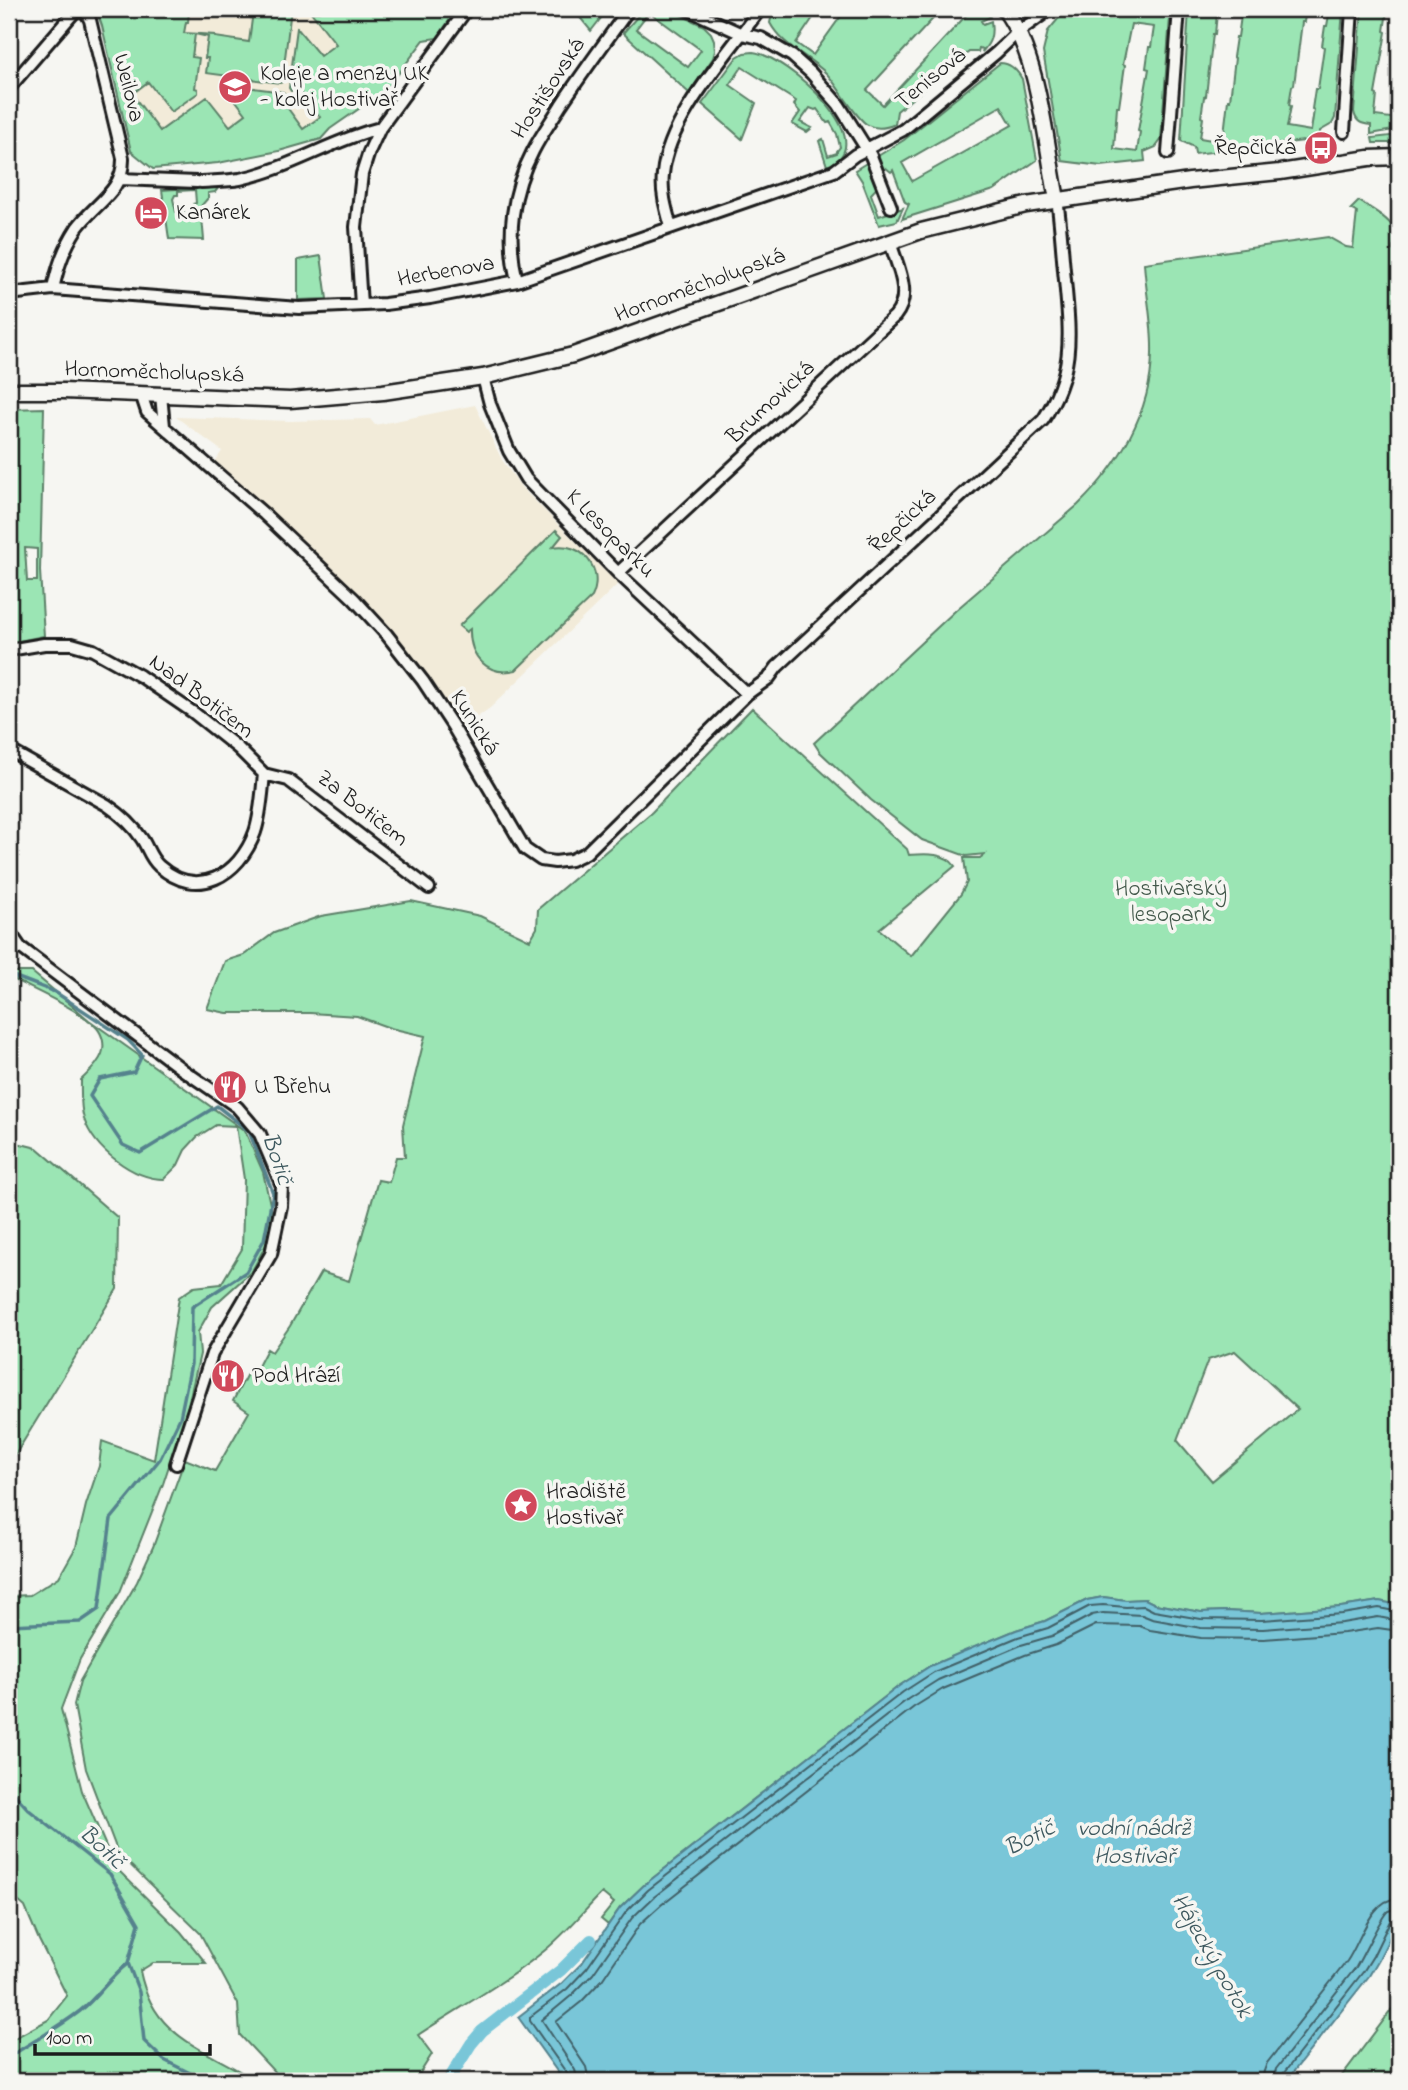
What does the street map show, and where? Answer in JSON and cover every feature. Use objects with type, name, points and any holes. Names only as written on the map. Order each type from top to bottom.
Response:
[{"type":"street","points":[[9,88],[77,9]]},
{"type":"street","name":"Weilova","points":[[84,9],[90,20],[123,158],[120,179]]},
{"type":"street","points":[[361,305],[357,247],[358,201],[369,152],[379,130],[467,9]]},
{"type":"street","name":"Hostišovská","points":[[517,281],[511,226],[517,193],[531,153],[580,77],[629,9]]},
{"type":"street","points":[[687,9],[742,34],[761,38],[792,56],[819,81],[839,105],[866,149],[891,207]]},
{"type":"street","points":[[671,227],[662,194],[662,181],[664,166],[679,124],[760,9]]},
{"type":"street","points":[[1003,9],[1028,54],[1057,200]]},
{"type":"street","name":"Tenisová","points":[[866,149],[903,130],[1018,32],[1050,9]]},
{"type":"street","points":[[1168,153],[1179,9]]},
{"type":"street","points":[[1344,132],[1352,9]]},
{"type":"street","points":[[53,289],[69,242],[86,217],[111,193],[120,179],[199,182],[240,179],[294,162],[358,134],[379,130]]},
{"type":"street","name":"Herbenova","points":[[9,294],[53,289],[299,308],[430,298],[517,281],[834,171],[866,149]]},
{"type":"street","name":"Hornoměcholupská","points":[[9,391],[264,400],[327,398],[483,377],[573,355],[921,231],[1026,205],[1337,162],[1399,157]]},
{"type":"street","name":"Řepčická","points":[[747,694],[769,678],[777,667],[1036,428],[1049,411],[1062,382],[1070,338],[1057,200]]},
{"type":"street","name":"Brumovická","points":[[618,573],[895,316],[902,307],[904,291],[890,242]]},
{"type":"street","name":"K Lesoparku","points":[[483,377],[493,412],[509,451],[534,488],[618,573],[747,694]]},
{"type":"street","name":"Kunická","points":[[141,394],[147,412],[264,514],[354,599],[387,635],[453,725],[522,845],[541,860],[563,862],[586,853],[747,694]]},
{"type":"street","points":[[161,395],[164,426]]},
{"type":"street","name":"Nad Botičem","points":[[9,650],[44,644],[72,644],[93,650],[140,676],[194,713],[238,748],[264,774]]},
{"type":"street","points":[[9,750],[115,810],[142,838],[155,863],[173,878],[183,882],[207,882],[230,870],[248,847],[256,831],[264,774]]},
{"type":"street","name":"Za Botičem","points":[[264,774],[288,780],[429,888]]},
{"type":"street","points":[[9,931],[20,947],[183,1070],[237,1107],[260,1134],[282,1186],[281,1206],[271,1254],[212,1354],[176,1464]]},
{"type":"street","points":[[9,953],[20,947]]},
{"type":"shaded area","name":"Koleje a menzy UK - kolej Hostivař","points":[[96,9],[454,9],[317,129],[169,152],[110,63]]},
{"type":"shaded area","points":[[475,405],[502,460],[522,488],[618,584],[490,708],[462,728],[392,631],[339,575],[215,462],[222,451],[176,417],[290,421],[370,419],[375,425]]},
{"type":"green space","name":"Koleje a menzy UK - kolej Hostivař","points":[[96,9],[192,9],[184,33],[215,35],[249,42],[252,9],[291,9],[282,82],[206,73],[208,37],[195,34],[192,57],[199,58],[195,88],[198,93],[171,112],[148,82],[132,94],[160,131],[207,97],[230,126],[246,114],[225,84],[283,92],[286,95],[281,99],[303,129],[320,117],[297,87],[291,91],[289,88],[297,28],[320,56],[336,44],[311,12],[324,9],[428,9],[435,16],[443,9],[457,9],[437,38],[424,40],[386,90],[330,129],[321,139],[279,151],[218,163],[153,169],[131,151]]},
{"type":"green space","points":[[573,9],[608,9],[591,31]]},
{"type":"green space","points":[[644,9],[668,9],[704,26],[711,33],[715,51],[689,93],[623,33]],"holes":[[[649,12],[701,50],[688,67],[636,29]]]},
{"type":"green space","points":[[773,9],[819,9],[796,43],[813,55],[846,9],[942,9],[867,90],[883,105],[972,9],[985,9],[990,17],[981,21],[983,24],[991,21],[991,34],[982,52],[983,49],[979,48],[978,52],[969,52],[897,111],[895,124],[878,128],[864,122],[827,74],[781,38],[770,23]]},
{"type":"green space","points":[[1071,9],[1168,9],[1170,17],[1161,140],[1156,147],[1144,152],[1145,161],[1101,166],[1062,161],[1043,52],[1048,31]],"holes":[[[1131,24],[1154,27],[1146,68],[1149,69],[1137,152],[1114,149],[1117,107]]]},
{"type":"green space","points":[[1189,9],[1306,9],[1287,127],[1311,131],[1325,26],[1330,9],[1343,9],[1335,118],[1332,124],[1320,131],[1320,139],[1195,154],[1194,147],[1181,141]],"holes":[[[1217,13],[1241,16],[1233,57],[1235,58],[1223,142],[1200,138]]]},
{"type":"green space","points":[[1362,9],[1390,9],[1387,11],[1375,94],[1375,116],[1398,119],[1399,110],[1399,129],[1371,134],[1371,125],[1359,122],[1354,112]]},
{"type":"green space","points":[[753,52],[787,68],[825,102],[838,121],[845,139],[842,155],[827,166],[819,141],[823,139],[828,156],[837,153],[840,147],[830,122],[827,123],[817,109],[810,108],[800,122],[812,128],[807,132],[792,124],[800,112],[794,105],[796,101],[742,67],[730,85],[756,103],[742,139],[702,104],[737,57]]},
{"type":"green space","points":[[1000,63],[1004,63],[1013,68],[1022,79],[1037,160],[994,190],[902,219],[909,204],[905,202],[893,170],[891,172],[886,168],[882,173],[885,179],[871,194],[879,216],[903,208],[897,221],[879,225],[855,170],[904,140]],"holes":[[[1001,106],[1012,125],[912,181],[902,163]]]},
{"type":"green space","points":[[1399,135],[1399,143],[1373,143],[1372,138]]},
{"type":"green space","points":[[220,186],[215,192],[208,193],[208,198],[201,206],[204,240],[169,239],[162,190]],"holes":[[[195,190],[196,203],[193,204],[193,217],[184,218],[184,212],[176,212],[173,199],[178,195],[178,191]]]},
{"type":"green space","name":"Hostivařský lesopark","points":[[1359,201],[1385,219],[1398,233],[1392,250],[1399,252],[1399,1605],[1379,1601],[1341,1607],[1261,1613],[1201,1612],[1155,1604],[1145,1599],[1103,1597],[1087,1600],[1045,1621],[1016,1630],[930,1666],[899,1686],[644,1885],[620,1908],[608,1925],[601,1919],[614,1903],[602,1893],[529,1963],[418,2035],[432,2054],[415,2081],[288,2081],[279,2077],[240,2035],[238,2004],[200,1933],[118,1853],[86,1769],[74,1705],[80,1681],[137,1582],[153,1547],[185,1459],[215,1471],[249,1412],[233,1401],[250,1368],[256,1370],[267,1349],[272,1352],[321,1272],[349,1281],[378,1180],[389,1182],[396,1157],[405,1157],[403,1125],[425,1036],[390,1028],[357,1016],[227,1013],[207,1009],[225,961],[244,955],[274,933],[321,916],[411,901],[480,916],[530,940],[537,928],[538,909],[652,812],[752,708],[907,849],[909,855],[940,856],[955,866],[879,929],[911,956],[961,894],[967,882],[964,858],[980,858],[985,854],[966,856],[922,840],[871,800],[820,752],[814,743],[956,610],[1078,505],[1107,473],[1130,437],[1139,417],[1150,376],[1151,331],[1144,263],[1328,237],[1353,248],[1357,212],[1351,209]],"holes":[[[1235,1351],[1298,1409],[1212,1481],[1177,1440],[1208,1360]]]},
{"type":"green space","points":[[321,256],[327,299],[298,300],[298,260]]},
{"type":"green space","points":[[44,408],[40,571],[44,636],[9,643],[9,409]],"holes":[[[25,548],[37,549],[37,581],[27,581]]]},
{"type":"green space","points":[[556,530],[562,536],[553,547],[573,548],[582,553],[593,568],[595,587],[592,597],[516,670],[496,670],[488,667],[476,656],[470,629],[466,632],[459,626]]},
{"type":"green space","points":[[9,972],[32,972],[89,1020],[245,1131],[263,1172],[273,1218],[267,1243],[252,1271],[212,1307],[198,1332],[200,1354],[186,1414],[163,1484],[120,1592],[80,1659],[61,1709],[82,1791],[115,1867],[181,1932],[206,1963],[153,1963],[140,1971],[147,1994],[157,2013],[184,2039],[256,2081],[9,2081],[9,2041],[48,2020],[67,1996],[25,1907],[9,1893],[9,1596],[30,1595],[59,1577],[76,1547],[99,1466],[102,1441],[154,1460],[179,1297],[194,1287],[221,1284],[242,1249],[244,1179],[236,1126],[216,1125],[197,1137],[185,1150],[178,1165],[164,1179],[140,1174],[116,1160],[96,1141],[89,1130],[81,1100],[81,1080],[102,1054],[101,1034],[90,1022],[70,1008],[15,980],[9,983]]},
{"type":"green space","points":[[9,1141],[37,1148],[118,1218],[117,1289],[9,1465]]},
{"type":"green space","points":[[1399,2000],[1399,2081],[1338,2081]]},
{"type":"water","name":"vodní nádrž Hostivař","points":[[1103,1597],[1145,1599],[1155,1604],[1201,1612],[1261,1613],[1341,1607],[1379,1601],[1399,1605],[1399,1919],[1369,1976],[1286,2081],[564,2081],[518,2017],[562,1983],[582,1963],[620,1908],[644,1885],[899,1686],[930,1666],[1016,1630],[1045,1621],[1087,1600]]},
{"type":"waterway","name":"Botič","points":[[9,976],[55,992],[128,1040],[142,1055],[134,1072],[100,1079],[90,1096],[123,1145],[140,1153],[217,1106],[249,1131],[273,1193],[264,1240],[246,1272],[192,1307],[191,1364],[180,1418],[160,1459],[111,1519],[99,1609],[80,1622],[9,1625]]},
{"type":"waterway","name":"Botič","points":[[9,1788],[29,1810],[110,1874],[139,1924],[128,1963],[139,1992],[144,2041],[164,2060],[206,2081]]},
{"type":"waterway","points":[[448,2081],[482,2031],[561,1970],[591,1940]]},
{"type":"waterway","points":[[9,2057],[80,2011],[127,1964]]},
{"type":"place","name":"Koleje a menzy UK - kolej Hostivař","points":[[235,87]]},
{"type":"place","name":"Řepčická","points":[[1321,148]]},
{"type":"place","name":"Kanárek","points":[[151,213]]},
{"type":"place","name":"U Břehu","points":[[230,1087]]},
{"type":"place","name":"Pod Hrází","points":[[228,1376]]},
{"type":"place","name":"Hradiště Hostivař","points":[[521,1505]]},
{"type":"water label","name":"Hájecký potok","points":[[1211,1956]]}]
